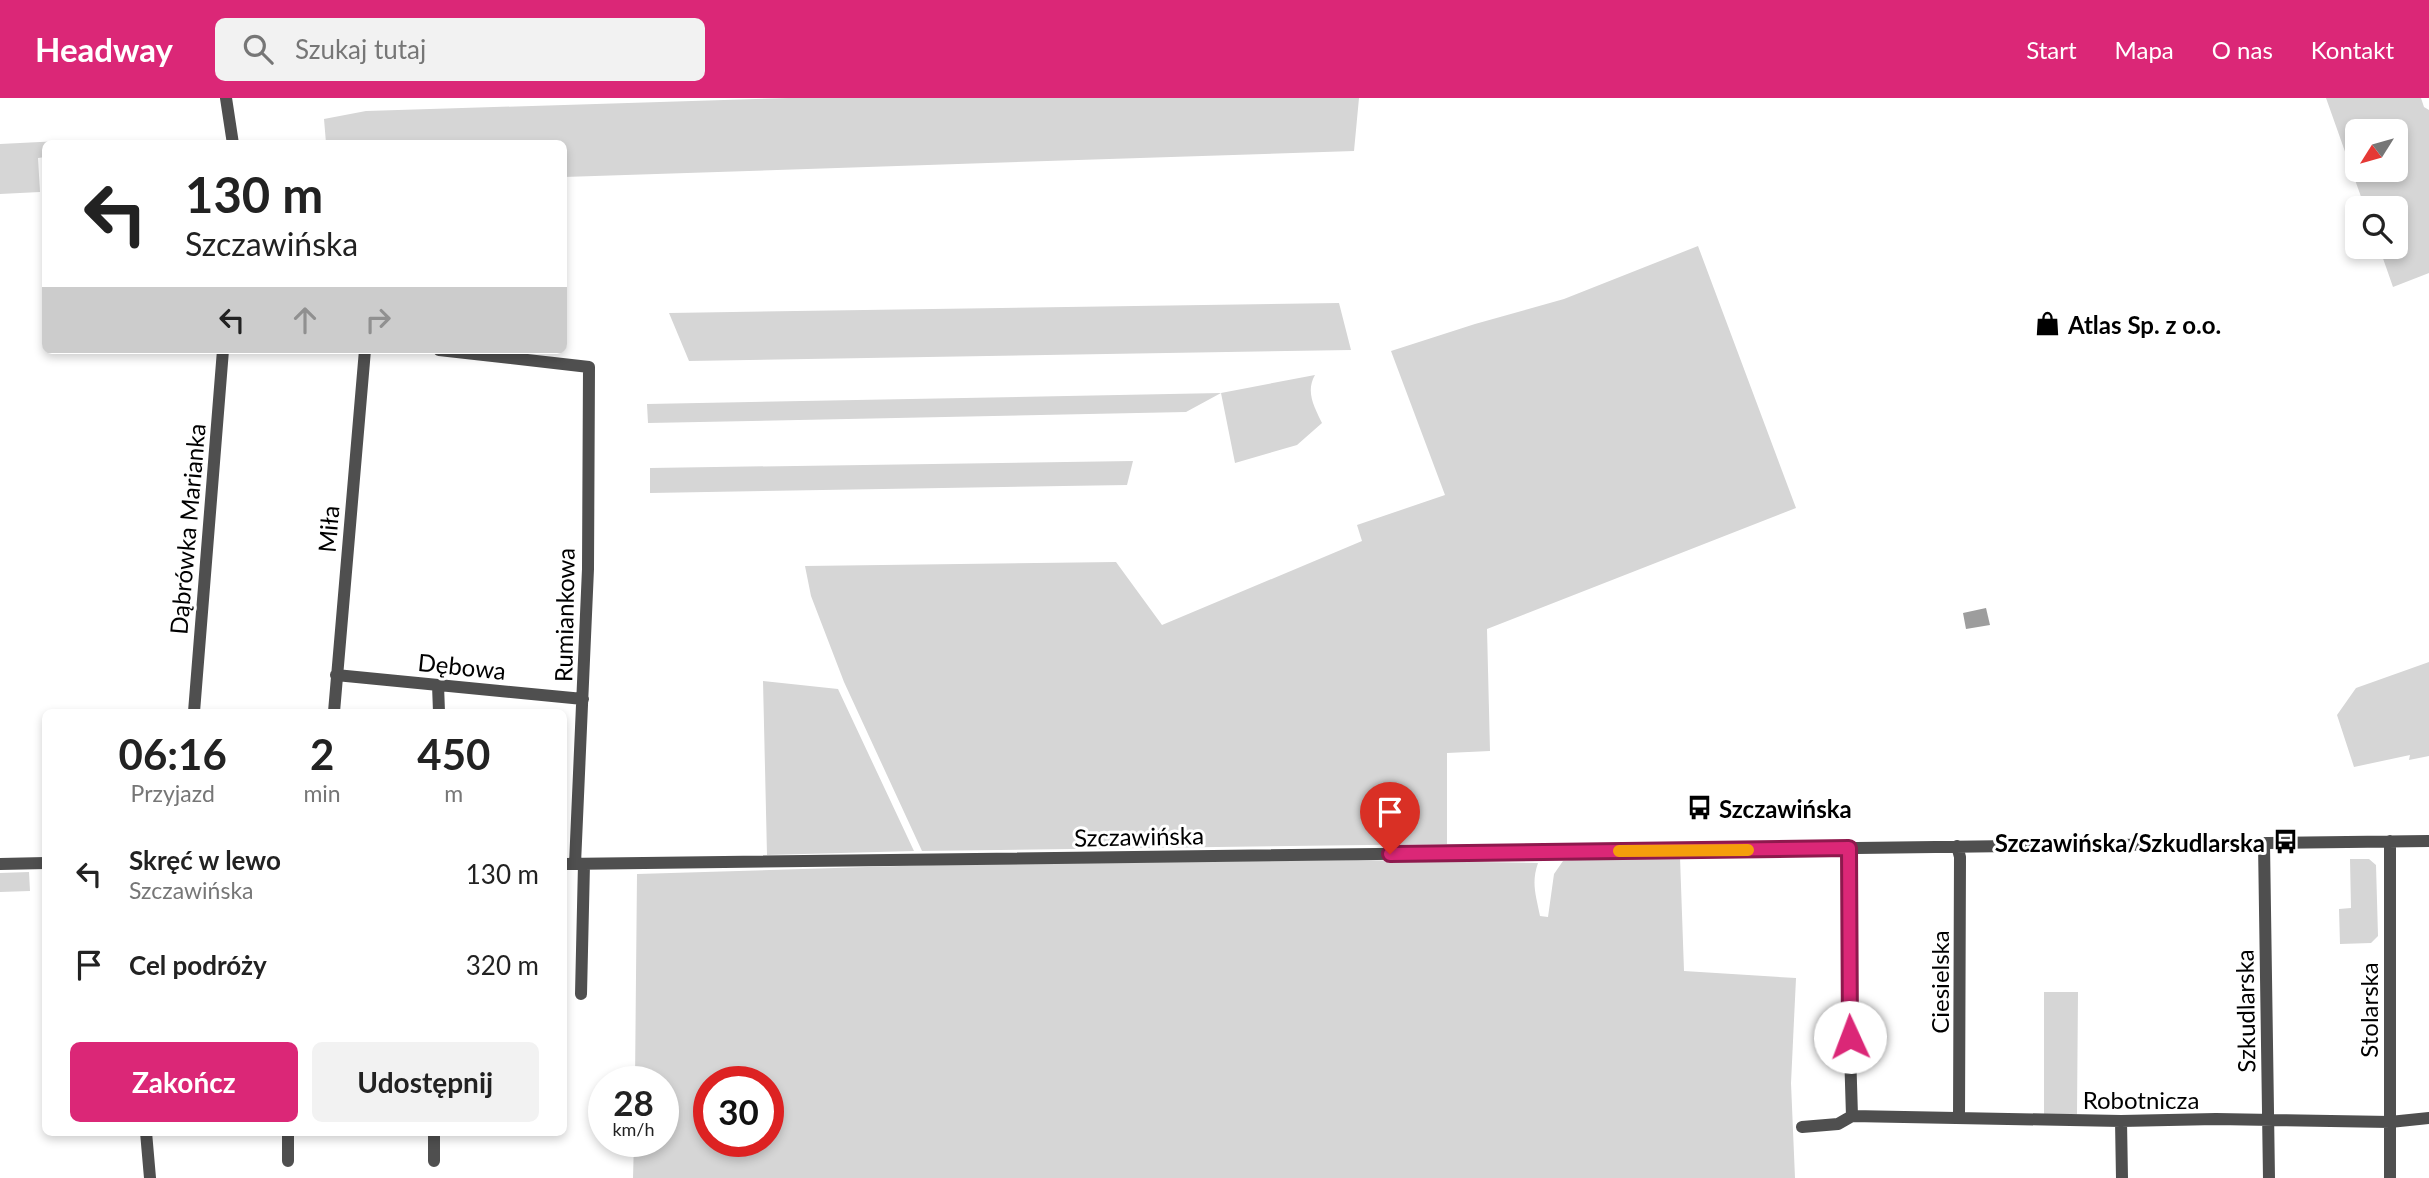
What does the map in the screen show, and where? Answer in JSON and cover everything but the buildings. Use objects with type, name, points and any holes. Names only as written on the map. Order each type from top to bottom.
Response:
[{"type":"street","points":[[226,98],[232,140]]},
{"type":"street","name":"Dąbrówka Marianka","points":[[194,709],[223,354]]},
{"type":"street","name":"Miła","points":[[334,709],[365,354]]},
{"type":"street","name":"Rumiankowa","points":[[474,354],[589,367],[587,569],[574,864],[581,994]]},
{"type":"street","name":"Dębowa","points":[[336,675],[583,699]]},
{"type":"street","points":[[438,685],[439,709]]},
{"type":"street","name":"Stolarska","points":[[2390,841],[2390,1178]]},
{"type":"street","name":"Szczawińska","points":[[574,864],[2429,841]]},
{"type":"street","name":"Szkudlarska","points":[[2264,843],[2269,1178]]},
{"type":"street","name":"Ciesielska","points":[[1957,846],[1960,857],[1959,1118]]},
{"type":"street","points":[[1849,848],[1852,1116]]},
{"type":"street","points":[[0,864],[42,863]]},
{"type":"street","name":"Robotnicza","points":[[1802,1127],[1838,1125],[1852,1116],[2390,1122],[2429,1118]]},
{"type":"street","points":[[2121,1121],[2122,1178]]},
{"type":"street","points":[[146,1136],[150,1178]]},
{"type":"street","points":[[288,1136],[288,1161]]},
{"type":"street","points":[[434,1136],[434,1161]]},
{"type":"shaded area","points":[[789,98],[1359,98],[1354,151],[567,177],[567,140],[326,140],[324,119],[366,111]]},
{"type":"shaded area","points":[[2326,98],[2421,98],[2424,107],[2429,110],[2429,273],[2393,287],[2383,259],[2408,259],[2408,196],[2361,196],[2356,182],[2408,182],[2408,119],[2345,119],[2345,152]]},
{"type":"shaded area","points":[[42,142],[42,157],[38,158],[40,192],[0,194],[0,144]]},
{"type":"shaded area","points":[[1698,246],[1796,508],[1487,629],[1490,751],[1447,753],[1447,844],[922,851],[844,682],[811,596],[805,566],[1116,562],[1162,625],[1362,541],[1357,525],[1445,495],[1391,351],[1564,299]]},
{"type":"shaded area","points":[[1339,303],[1351,350],[689,361],[669,313]]},
{"type":"shaded area","points":[[1315,375],[1311,394],[1322,423],[1297,445],[1235,463],[1221,393]]},
{"type":"shaded area","points":[[1221,393],[1186,412],[648,423],[647,404]]},
{"type":"shaded area","points":[[1133,461],[1127,485],[650,493],[650,468]]},
{"type":"shaded area","points":[[1986,608],[1990,625],[1966,629],[1963,613]]},
{"type":"shaded area","points":[[2429,662],[2429,756],[2409,760],[2410,755],[2354,767],[2337,715],[2356,688]]},
{"type":"shaded area","points":[[763,681],[838,689],[914,851],[767,855]]},
{"type":"shaded area","points":[[1598,857],[1680,857],[1684,971],[1796,978],[1791,1083],[1795,1178],[633,1178],[634,1157],[679,1157],[679,1066],[635,1066],[637,874],[965,864],[1356,860],[1538,863],[1535,877],[1536,895],[1540,916],[1548,917],[1554,874],[1563,861]]},
{"type":"shaded area","points":[[2350,859],[2369,859],[2376,865],[2378,936],[2371,943],[2340,944],[2339,909],[2351,908]]},
{"type":"shaded area","points":[[29,872],[30,891],[0,892],[0,873]]},
{"type":"shaded area","points":[[2044,992],[2078,992],[2077,1114],[2044,1114]]},
{"type":"slow traffic","points":[[1619,851],[1748,850]]},
{"type":"place","name":"Atlas Sp. z o.o.","points":[[2048,324]]},
{"type":"place","name":"Szczawińska","points":[[1699,808]]},
{"type":"place","name":"Szczawińska/Szkudlarska","points":[[2285,842]]},
{"type":"route","points":[[1390,854],[1849,848],[1850,1037]]}]
